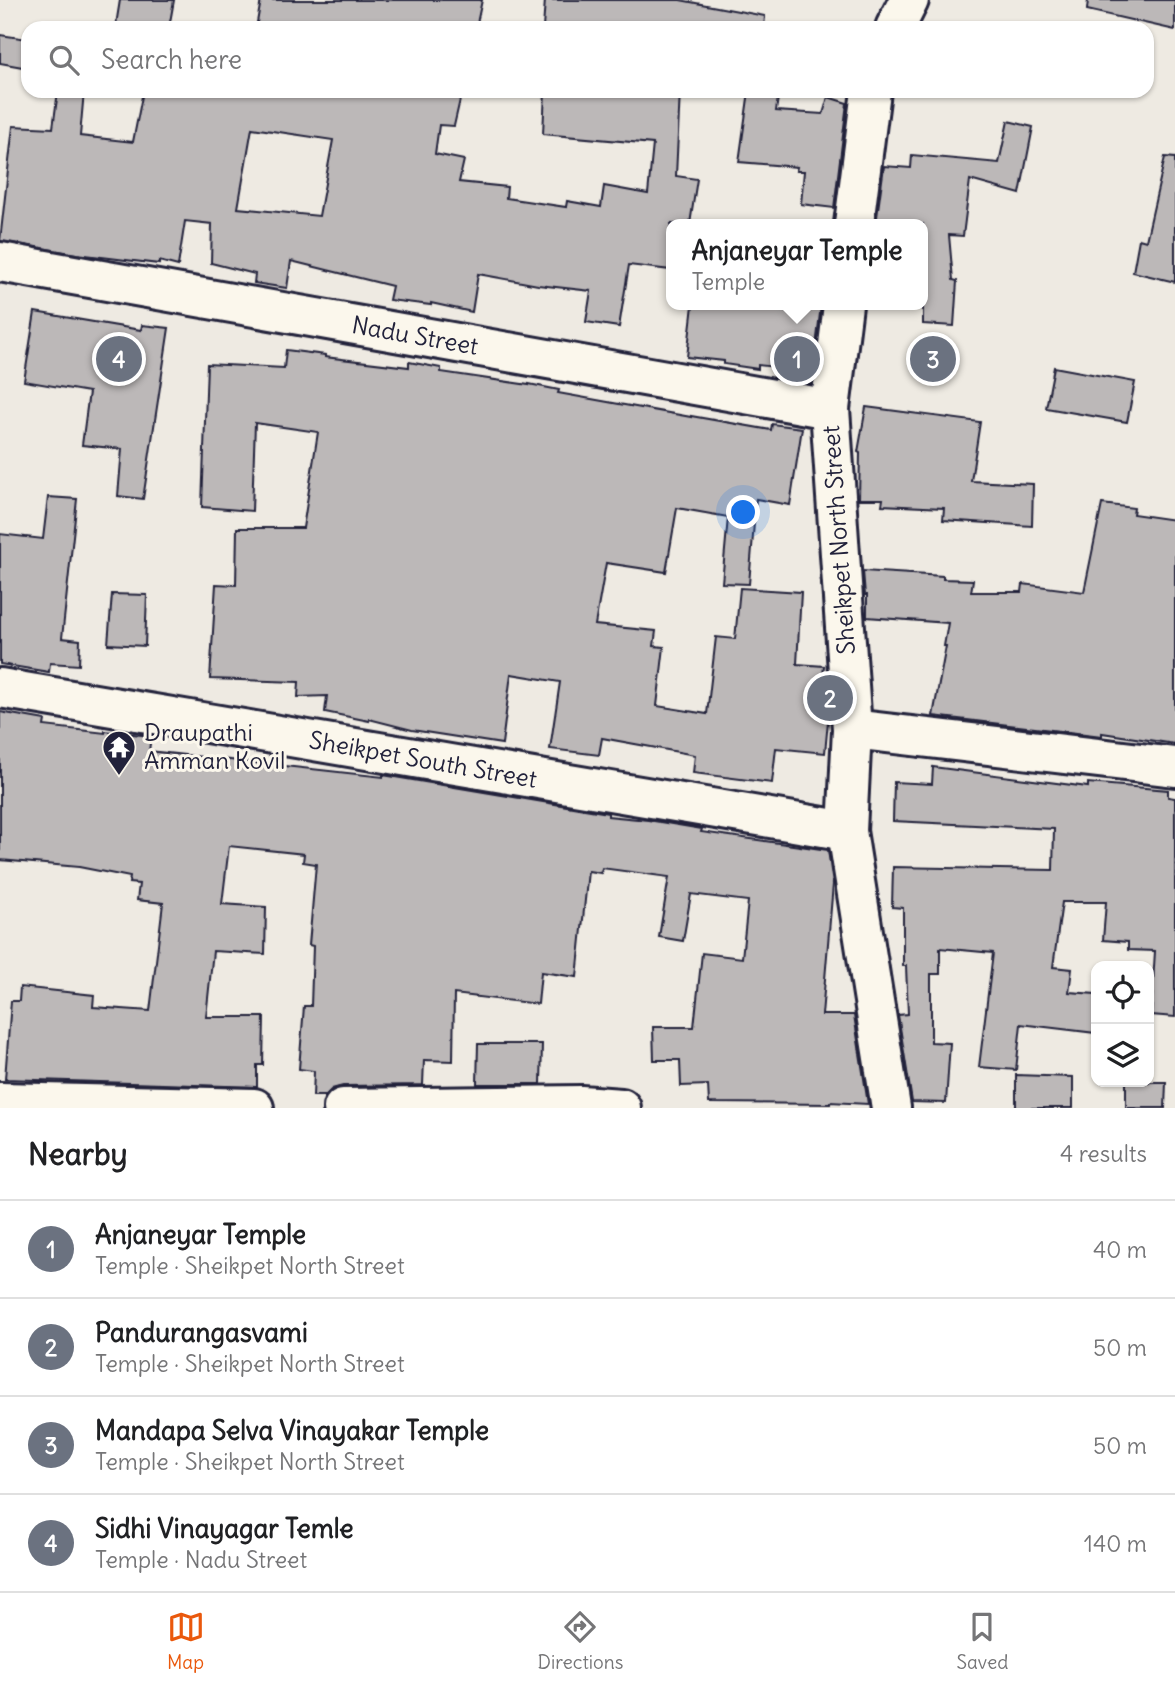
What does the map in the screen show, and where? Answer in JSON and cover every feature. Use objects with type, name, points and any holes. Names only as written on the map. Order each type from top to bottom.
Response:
[{"type":"street","points":[[855,219],[870,98]]},
{"type":"street","name":"Nadu Street","points":[[0,262],[830,409]]},
{"type":"street","name":"Sheikpet North Street","points":[[843,310],[830,409],[852,729],[847,831],[891,1108]]},
{"type":"street","name":"Sheikpet South Street","points":[[0,688],[847,831]]},
{"type":"street","points":[[852,729],[1175,768]]},
{"type":"street","points":[[0,1102],[254,1108]]},
{"type":"street","points":[[343,1108],[581,1105],[621,1108]]},
{"type":"building","points":[[120,0],[174,0],[170,21],[117,21]]},
{"type":"building","points":[[261,0],[482,0],[478,21],[257,21]]},
{"type":"building","points":[[545,0],[680,0],[765,16],[765,21],[544,21]]},
{"type":"building","points":[[1088,0],[1175,0],[1175,30],[1154,25],[1154,21],[1135,21],[1087,10]]},
{"type":"building","points":[[0,35],[21,38],[21,67],[0,63]]},
{"type":"building","points":[[57,98],[83,98],[80,136],[133,142],[142,98],[460,98],[454,126],[439,125],[435,154],[464,160],[459,182],[507,187],[506,198],[566,207],[567,201],[601,207],[604,186],[648,194],[653,144],[543,134],[545,98],[680,98],[676,176],[697,179],[691,219],[666,219],[666,269],[629,265],[619,327],[586,322],[591,291],[478,274],[472,312],[431,303],[389,300],[392,286],[291,261],[287,288],[254,283],[255,274],[211,263],[212,224],[185,221],[178,266],[159,261],[159,264],[77,254],[0,241],[13,126],[53,128]],"holes":[[[252,128],[333,140],[319,216],[238,208]]]},
{"type":"building","points":[[748,98],[778,98],[776,111],[823,114],[828,98],[847,103],[834,208],[801,204],[804,171],[796,171],[797,167],[739,162]]},
{"type":"building","points":[[1008,121],[1033,127],[1020,194],[970,180],[963,236],[949,235],[953,280],[957,281],[954,326],[923,324],[923,310],[928,310],[928,219],[877,219],[884,166],[911,168],[912,155],[999,163]]},
{"type":"building","points":[[1165,157],[1175,158],[1175,282],[1133,272],[1139,239],[1146,241]]},
{"type":"building","points":[[692,310],[820,310],[813,371],[758,365],[758,369],[724,364],[724,361],[687,357]]},
{"type":"building","points":[[35,312],[141,330],[142,325],[169,328],[143,499],[118,496],[122,449],[82,445],[89,392],[24,381]]},
{"type":"building","points":[[286,350],[409,367],[409,362],[441,368],[441,372],[529,384],[559,390],[558,393],[771,430],[772,424],[802,428],[790,505],[756,499],[749,584],[722,583],[728,517],[677,508],[666,572],[606,563],[595,625],[656,631],[654,646],[664,647],[657,706],[707,714],[716,637],[735,639],[740,588],[801,592],[797,664],[824,666],[819,708],[829,710],[825,753],[776,748],[772,783],[693,773],[695,755],[602,738],[599,755],[550,749],[560,682],[511,674],[502,744],[412,730],[325,712],[327,696],[298,697],[299,682],[210,679],[216,584],[236,585],[237,528],[303,528],[318,432],[255,423],[252,511],[202,507],[207,364],[284,368]]},
{"type":"building","points":[[1054,367],[1135,382],[1127,422],[1046,408]]},
{"type":"building","points":[[866,407],[980,422],[971,481],[1033,484],[1032,526],[943,520],[944,508],[882,505],[883,499],[859,499],[858,452]]},
{"type":"building","points":[[48,497],[77,499],[62,638],[80,640],[79,665],[50,663],[49,672],[0,664],[0,534],[43,539]]},
{"type":"building","points":[[1102,504],[1134,508],[1133,514],[1175,520],[1175,744],[1102,733],[1102,736],[933,716],[948,623],[867,617],[863,571],[973,580],[971,592],[1022,592],[1023,584],[1084,592]]},
{"type":"building","points":[[112,594],[147,595],[145,646],[108,644]]},
{"type":"building","points":[[0,712],[45,720],[44,726],[151,736],[149,751],[383,775],[608,813],[608,816],[702,829],[701,832],[828,850],[833,884],[822,1015],[854,1015],[868,1104],[709,1103],[708,1085],[681,1086],[680,1060],[654,1060],[653,1027],[694,1027],[702,953],[742,958],[748,901],[691,894],[683,941],[659,937],[669,877],[602,868],[601,873],[588,871],[577,977],[541,972],[538,1004],[454,994],[453,1061],[424,1060],[423,1085],[343,1086],[332,1089],[325,1096],[313,1096],[314,1071],[299,1069],[304,1006],[311,1006],[313,946],[309,945],[316,864],[303,862],[304,854],[229,846],[222,904],[266,907],[265,954],[213,951],[206,1017],[264,1017],[263,1065],[257,1065],[257,1087],[5,1079],[11,1001],[19,1001],[20,987],[94,995],[93,1007],[150,1011],[163,903],[137,900],[139,884],[129,883],[130,877],[79,867],[0,860]]},
{"type":"building","points":[[933,767],[1088,787],[1088,783],[1168,790],[1168,797],[1175,798],[1175,1017],[1154,1015],[1155,951],[1128,950],[1128,942],[1103,940],[1106,902],[1062,902],[1053,967],[1072,969],[1069,992],[1091,994],[1091,1032],[1021,1024],[1016,1070],[979,1067],[993,953],[940,948],[940,974],[931,974],[931,1042],[950,1043],[946,1103],[912,1102],[898,1015],[908,1014],[906,966],[903,966],[903,908],[892,907],[893,867],[1053,870],[1054,829],[893,821],[894,782],[932,784]]},
{"type":"building","points":[[478,1044],[542,1044],[541,1084],[477,1084]]},
{"type":"building","points":[[1016,1075],[1073,1077],[1073,1108],[1016,1108]]},
{"type":"building","points":[[1154,1082],[1166,1082],[1165,1108],[1126,1108],[1126,1087],[1154,1087]]},
{"type":"place","name":"Sidhi Vinayagar Temle","points":[[119,359]]},
{"type":"place","name":"Anjaneyar Temple","points":[[797,359]]},
{"type":"place","name":"Mandapa Selva Vinayakar Temple","points":[[933,359]]},
{"type":"place","name":"Pandurangasvami","points":[[830,698]]},
{"type":"place","name":"Draupathi Amman Kovil","points":[[119,777]]}]
